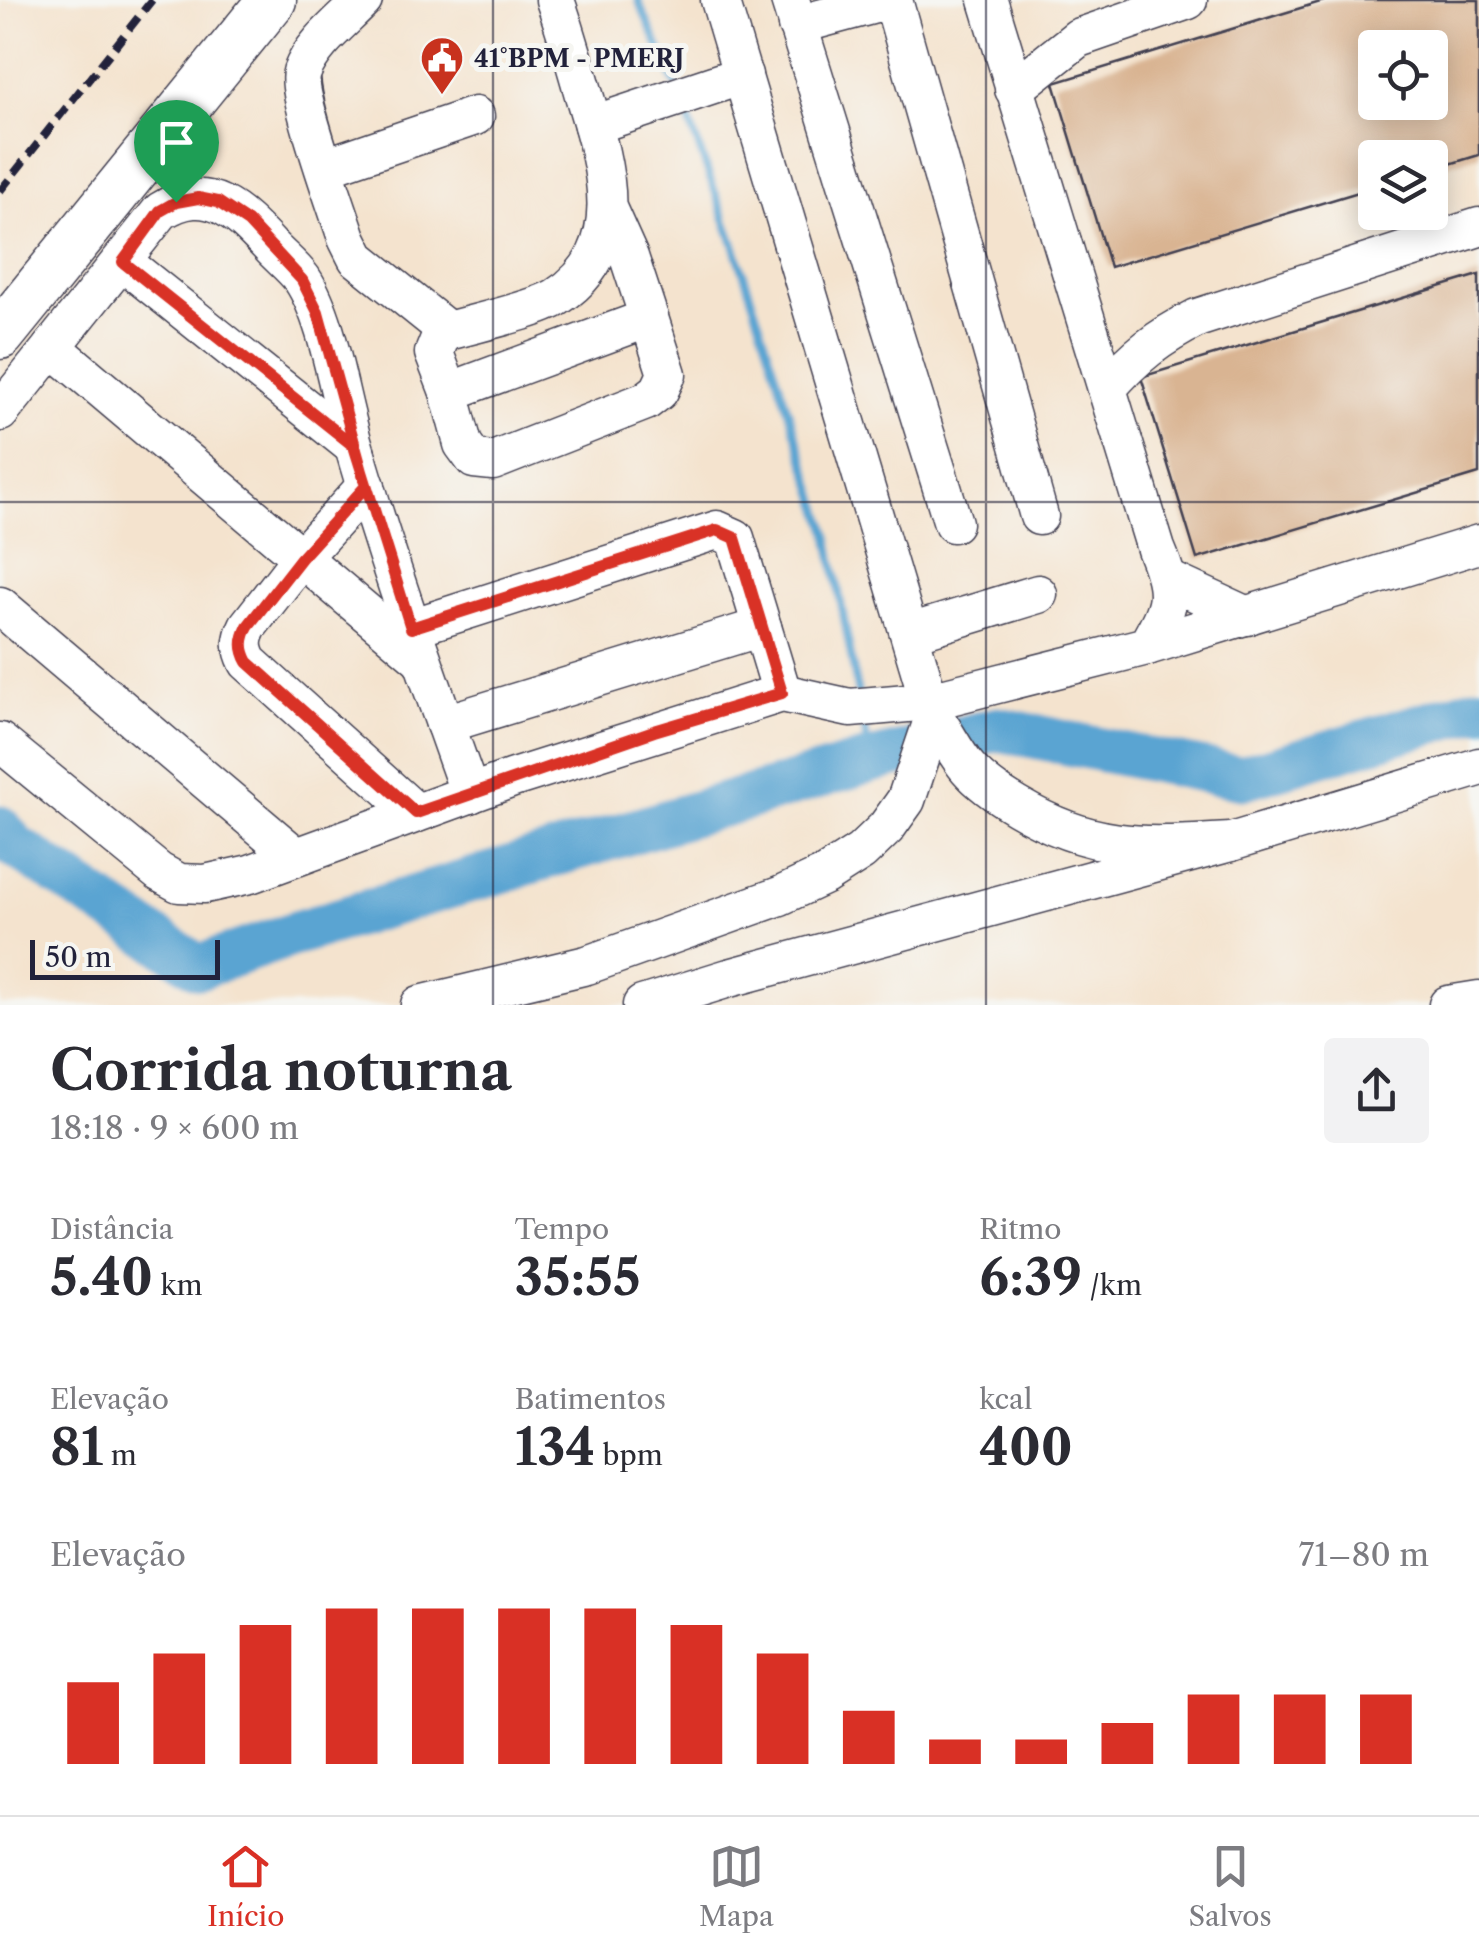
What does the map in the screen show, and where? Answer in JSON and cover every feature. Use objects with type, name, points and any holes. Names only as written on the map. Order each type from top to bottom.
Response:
[{"type":"main road","points":[[0,335],[272,0]]},
{"type":"street","points":[[363,0],[310,55],[300,76],[347,238],[357,258],[448,331]]},
{"type":"street","points":[[555,0],[606,168],[607,208],[602,242],[584,275],[555,298],[448,331],[440,338],[434,353],[462,444],[474,459],[492,461],[646,401],[660,390],[667,374],[629,258],[607,208]]},
{"type":"street","points":[[435,1003],[588,965],[780,896],[825,874],[862,852],[886,828],[906,800],[932,731],[910,633],[720,0]]},
{"type":"street","points":[[953,522],[793,12],[891,0],[1039,516]]},
{"type":"street","points":[[988,0],[1169,580],[1166,614],[1147,646]]},
{"type":"street","points":[[1014,89],[1078,38],[1188,0]]},
{"type":"street","points":[[593,125],[743,76]]},
{"type":"street","points":[[325,167],[475,116]]},
{"type":"street","points":[[0,412],[160,211],[176,202],[198,198],[218,202],[248,222],[302,280],[318,312],[366,486],[416,644],[470,794]]},
{"type":"street","points":[[1107,388],[1135,356],[1197,318],[1479,227]]},
{"type":"street","points":[[123,262],[354,446]]},
{"type":"street","points":[[449,392],[649,318]]},
{"type":"street","points":[[52,347],[301,558],[416,644]]},
{"type":"street","points":[[366,486],[301,558],[248,626],[242,638],[243,652],[248,662],[416,813]]},
{"type":"street","points":[[416,644],[717,530],[735,538],[782,693]]},
{"type":"street","points":[[932,731],[1147,646],[1479,544]]},
{"type":"street","points":[[1169,580],[1247,616]]},
{"type":"street","points":[[910,633],[1038,594]]},
{"type":"street","points":[[0,606],[294,856]]},
{"type":"street","points":[[445,724],[762,626]]},
{"type":"street","points":[[0,742],[158,872],[179,883],[204,884],[250,874],[636,737],[782,693],[862,707],[932,731],[1001,796],[1044,822],[1094,841],[1152,846],[1231,842]]},
{"type":"street","points":[[642,1005],[1231,842],[1479,766]]},
{"type":"street","points":[[1448,1005],[1479,1000]]},
{"type":"building","points":[[1327,0],[1479,0],[1479,155],[1448,164],[1448,140],[1358,140],[1358,192],[1110,267],[1054,83]]},
{"type":"building","points":[[1479,275],[1479,474],[1197,559],[1141,377]]},
{"type":"waterway","points":[[638,0],[675,84]]},
{"type":"waterway","points":[[687,115],[734,244],[828,533],[858,694]]},
{"type":"waterway","points":[[0,828],[15,846],[199,967],[299,932],[564,852],[871,761],[998,729],[1241,778],[1479,708]]},
{"type":"waterway","points":[[862,718],[871,761]]},
{"type":"railway","points":[[0,191],[152,0]]},
{"type":"place","name":"41°BPM - PMERJ","points":[[442,96]]},
{"type":"route","points":[[176,202],[160,211],[123,262],[354,446],[366,486],[411,628],[717,530],[735,538],[782,693],[654,731],[416,813],[248,662],[243,652],[242,638],[248,626],[301,558],[366,486],[318,312],[302,280],[248,222],[218,202],[198,198],[176,202]]}]
